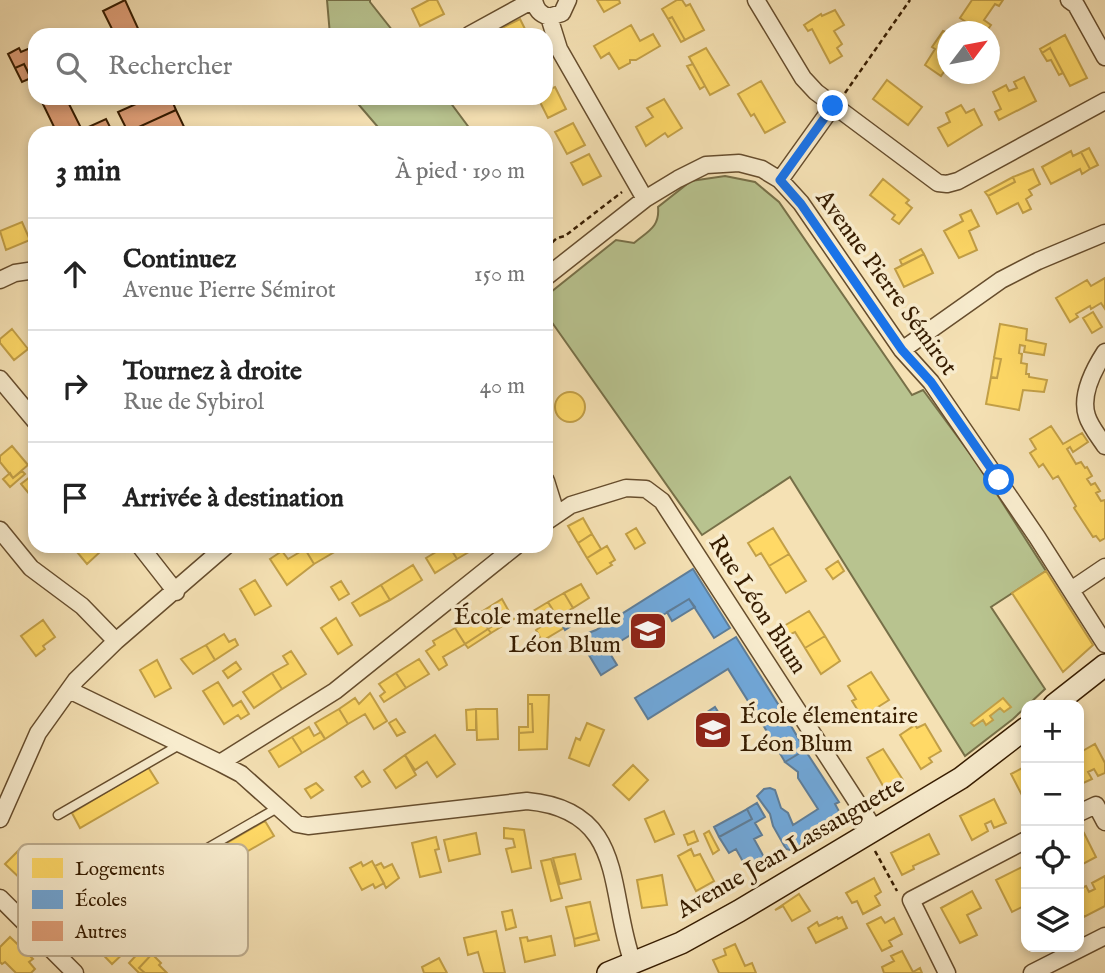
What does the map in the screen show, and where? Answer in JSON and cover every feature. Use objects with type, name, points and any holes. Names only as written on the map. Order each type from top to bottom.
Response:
[{"type":"street","points":[[482,28],[534,0],[541,14],[549,18],[552,28]]},
{"type":"street","points":[[549,18],[562,13],[568,0]]},
{"type":"street","points":[[757,0],[803,78],[834,106],[939,183],[958,181],[1105,101]]},
{"type":"street","points":[[1069,0],[1076,5],[1105,57]]},
{"type":"street","points":[[553,30],[559,49],[642,193]]},
{"type":"street","points":[[780,180],[834,106]]},
{"type":"street","name":"Avenue Pierre Sémirot","points":[[553,272],[642,193],[706,166],[725,163],[762,169],[780,180],[801,204],[902,350],[931,382],[1105,644]]},
{"type":"street","points":[[902,350],[1001,280],[1105,233]]},
{"type":"street","points":[[0,279],[28,271]]},
{"type":"street","points":[[1105,352],[1093,371],[1086,397],[1087,416],[1105,446]]},
{"type":"street","points":[[0,379],[28,413]]},
{"type":"street","name":"Rue Léon Blum","points":[[553,517],[571,505],[626,488],[646,489],[662,501],[869,834]]},
{"type":"street","points":[[0,530],[31,568],[82,606],[116,641]]},
{"type":"street","points":[[145,553],[176,592]]},
{"type":"street","points":[[0,819],[38,733],[76,680],[116,641],[218,553]]},
{"type":"street","points":[[220,763],[335,691],[507,553]]},
{"type":"street","points":[[1071,590],[1105,567]]},
{"type":"street","points":[[1060,700],[1105,665]]},
{"type":"street","points":[[69,690],[241,774],[297,824],[308,826],[527,801],[545,802],[566,809],[584,820],[605,848],[633,963]]},
{"type":"street","name":"Avenue Jean Lassauguette","points":[[608,973],[699,934],[961,778],[1021,732]]},
{"type":"street","points":[[1084,810],[1100,802],[1105,822]]},
{"type":"street","points":[[947,973],[911,900],[1021,843]]},
{"type":"street","points":[[0,898],[18,916]]},
{"type":"street","points":[[1032,973],[1105,936]]},
{"type":"street","points":[[58,956],[75,973]]},
{"type":"lane","points":[[58,816],[181,744]]},
{"type":"lane","points":[[215,844],[279,807]]},
{"type":"path","points":[[834,106],[910,0]]},
{"type":"path","points":[[553,241],[557,237],[565,236],[622,192],[642,193]]},
{"type":"path","points":[[869,834],[867,846],[873,845],[898,895],[911,900]]},
{"type":"green space","points":[[327,0],[370,0],[390,28],[329,28]]},
{"type":"green space","points":[[359,105],[452,105],[468,126],[377,126]]},
{"type":"green space","points":[[725,176],[755,182],[779,202],[912,395],[923,390],[977,463],[1046,571],[991,607],[1045,689],[1033,700],[1021,700],[1021,712],[965,756],[790,477],[702,535],[553,324],[553,290],[616,240],[634,243],[655,224],[658,207],[691,181]]},
{"type":"building: Logements","points":[[429,0],[437,0],[444,14],[420,26],[412,9]]},
{"type":"building: Logements","points":[[597,0],[619,0],[620,3],[604,12]]},
{"type":"building: Logements","points":[[682,0],[686,6],[690,4],[704,30],[685,40],[672,17],[668,19],[662,9]]},
{"type":"building: Logements","points":[[972,0],[1003,0],[999,6],[995,4],[985,21],[964,21],[960,18]]},
{"type":"building: Logements","points":[[835,10],[844,25],[834,31],[842,44],[837,48],[842,56],[830,63],[812,29],[808,31],[804,25],[821,14],[822,16]]},
{"type":"building: Logements","points":[[672,17],[685,40],[681,42],[668,19]]},
{"type":"building: Logements","points":[[520,19],[524,28],[502,28]]},
{"type":"building: Logements","points":[[631,25],[640,41],[653,34],[660,46],[636,60],[630,60],[630,63],[619,69],[609,53],[601,58],[594,46]]},
{"type":"building: Logements","points":[[1065,35],[1087,78],[1070,86],[1050,48],[1042,53],[1040,49]]},
{"type":"building: Logements","points":[[937,40],[937,73],[925,65],[935,49],[932,47]]},
{"type":"building: Logements","points":[[706,48],[729,85],[710,95],[689,57]]},
{"type":"building: Logements","points":[[1050,48],[1063,73],[1059,75],[1051,60],[1047,61],[1042,53]]},
{"type":"building: Logements","points":[[693,64],[705,86],[700,89],[687,66]]},
{"type":"building: Logements","points":[[1024,77],[1036,101],[999,120],[995,112],[1001,109],[993,92],[1006,85],[1009,91],[1017,88],[1014,82]]},
{"type":"building: Logements","points":[[887,80],[922,107],[908,125],[873,99]]},
{"type":"building: Logements","points":[[761,81],[785,122],[765,133],[738,94]]},
{"type":"building: Logements","points":[[555,87],[566,109],[548,118],[542,105],[553,105]]},
{"type":"building: Logements","points":[[664,99],[682,128],[668,137],[665,133],[646,146],[636,127],[653,117],[647,108]]},
{"type":"building: Logements","points":[[961,105],[966,113],[974,109],[982,125],[948,146],[938,128],[950,122],[946,113]]},
{"type":"building: Logements","points":[[573,123],[585,145],[567,154],[555,132]]},
{"type":"building: Logements","points":[[1089,148],[1098,165],[1090,169],[1081,152]]},
{"type":"building: Logements","points":[[1071,151],[1073,156],[1081,152],[1090,169],[1082,174],[1080,169],[1051,184],[1042,167]]},
{"type":"building: Logements","points":[[589,154],[601,176],[583,185],[571,163]]},
{"type":"building: Logements","points":[[1033,169],[1040,184],[1029,190],[1032,195],[1026,199],[1031,209],[1023,213],[1018,203],[997,214],[988,196],[1015,182],[1013,177]]},
{"type":"building: Logements","points":[[1013,177],[1015,182],[988,196],[985,192]]},
{"type":"building: Logements","points":[[883,179],[909,200],[906,203],[912,208],[899,224],[892,219],[895,215],[870,195]]},
{"type":"building: Logements","points":[[971,210],[979,226],[969,231],[977,250],[959,258],[944,231],[963,221],[960,215]]},
{"type":"building: Logements","points":[[22,222],[28,241],[6,250],[0,231]]},
{"type":"building: Logements","points":[[921,249],[924,254],[902,265],[900,260]]},
{"type":"building: Logements","points":[[924,254],[933,273],[904,287],[895,269]]},
{"type":"building: Logements","points":[[1105,278],[1105,309],[1101,303],[1091,309],[1090,306],[1076,314],[1078,317],[1070,322],[1056,298],[1087,280],[1091,286]]},
{"type":"building: Logements","points":[[1093,312],[1102,327],[1092,333],[1083,318]]},
{"type":"building: Logements","points":[[1000,324],[1027,329],[1026,340],[1046,344],[1044,355],[1024,352],[1025,346],[1020,345],[1021,363],[1027,364],[1026,374],[1047,380],[1044,392],[1023,390],[1019,410],[986,404],[991,377],[997,378],[1001,359],[994,358]]},
{"type":"building: Logements","points":[[12,329],[28,349],[14,360],[0,343],[0,339]]},
{"type":"building: Logements","points":[[994,358],[1001,359],[997,378],[991,377]]},
{"type":"building: Logements","points":[[570,392],[581,396],[585,407],[581,418],[570,422],[559,418],[555,407],[559,396]]},
{"type":"building: Logements","points":[[1051,426],[1063,444],[1082,433],[1088,442],[1073,452],[1070,447],[1067,449],[1076,464],[1081,462],[1087,467],[1092,476],[1087,479],[1091,485],[1095,483],[1100,491],[1096,493],[1101,501],[1105,500],[1105,538],[1100,541],[1096,536],[1093,537],[1074,508],[1076,506],[1058,476],[1053,479],[1043,464],[1039,467],[1030,453],[1036,449],[1030,439]]},
{"type":"building: Logements","points":[[12,446],[28,465],[13,478],[0,462],[0,456]]},
{"type":"building: Logements","points":[[22,471],[25,474],[10,487],[3,479],[10,473],[13,478]]},
{"type":"building: Logements","points":[[28,478],[28,492],[21,484]]},
{"type":"building: Logements","points":[[583,518],[592,534],[578,543],[568,526]]},
{"type":"building: Logements","points":[[636,528],[645,543],[635,549],[626,534]]},
{"type":"building: Logements","points":[[773,528],[789,554],[769,566],[761,553],[756,556],[748,543]]},
{"type":"building: Logements","points":[[592,534],[601,549],[587,558],[578,543]]},
{"type":"building: Logements","points":[[607,546],[615,560],[610,563],[612,565],[597,574],[587,558]]},
{"type":"building: Logements","points":[[78,553],[99,553],[87,564]]},
{"type":"building: Logements","points":[[284,553],[288,559],[298,553],[307,553],[314,564],[287,585],[270,559]]},
{"type":"building: Logements","points":[[307,553],[333,553],[314,564]]},
{"type":"building: Logements","points":[[434,553],[453,553],[457,559],[435,573],[426,558]]},
{"type":"building: Logements","points":[[453,553],[467,553],[457,559]]},
{"type":"building: Logements","points":[[789,554],[806,581],[786,593],[769,566]]},
{"type":"building: Logements","points":[[838,561],[844,571],[833,579],[826,569]]},
{"type":"building: Logements","points":[[413,565],[422,580],[390,600],[381,585]]},
{"type":"building: Logements","points":[[1046,571],[1093,645],[1063,672],[1012,593]]},
{"type":"building: Logements","points":[[255,580],[271,606],[255,615],[240,589]]},
{"type":"building: Logements","points":[[341,581],[349,594],[339,600],[331,587]]},
{"type":"building: Logements","points":[[581,584],[589,598],[573,608],[564,593]]},
{"type":"building: Logements","points":[[381,585],[390,600],[360,616],[352,603]]},
{"type":"building: Logements","points":[[564,593],[573,608],[557,617],[548,602]]},
{"type":"building: Logements","points":[[502,599],[511,615],[488,629],[478,614]]},
{"type":"building: Logements","points":[[548,602],[564,628],[542,641],[536,630],[542,626],[533,611]]},
{"type":"building: Logements","points":[[809,611],[825,636],[805,648],[795,632],[789,635],[784,626]]},
{"type":"building: Logements","points":[[478,614],[488,629],[465,644],[455,628]]},
{"type":"building: Logements","points":[[511,615],[514,619],[491,633],[488,629]]},
{"type":"building: Logements","points":[[336,618],[352,645],[338,654],[321,628]]},
{"type":"building: Logements","points":[[43,620],[55,637],[43,646],[45,649],[36,656],[21,636]]},
{"type":"building: Logements","points":[[455,628],[465,644],[443,657],[447,665],[439,670],[426,651],[435,645],[433,641]]},
{"type":"building: Logements","points":[[488,629],[491,633],[468,648],[465,644]]},
{"type":"building: Logements","points":[[224,634],[229,642],[235,639],[238,645],[215,660],[206,645]]},
{"type":"building: Logements","points":[[825,636],[840,661],[821,674],[805,648]]},
{"type":"building: Logements","points":[[206,645],[215,660],[193,674],[181,659]]},
{"type":"building: Logements","points":[[291,651],[306,674],[282,689],[272,673],[288,664],[283,656]]},
{"type":"building: Logements","points":[[419,659],[429,674],[406,688],[396,673]]},
{"type":"building: Logements","points":[[157,660],[171,688],[155,697],[140,670]]},
{"type":"building: Logements","points":[[236,662],[241,669],[228,678],[223,671]]},
{"type":"building: Logements","points":[[871,672],[889,700],[862,717],[852,701],[856,699],[848,686]]},
{"type":"building: Logements","points":[[272,673],[282,689],[254,708],[243,692]]},
{"type":"building: Logements","points":[[396,673],[406,688],[384,702],[380,696],[385,692],[379,684]]},
{"type":"building: Logements","points":[[218,682],[233,706],[241,701],[249,714],[241,719],[238,715],[224,724],[203,691]]},
{"type":"building: Logements","points":[[370,693],[387,721],[374,729],[365,714],[348,724],[339,709],[355,698],[359,704]]},
{"type":"building: Logements","points":[[528,695],[549,695],[547,749],[519,750],[519,733],[533,732],[532,704],[528,704]]},
{"type":"building: Logements","points":[[1003,698],[1011,707],[1004,712],[1000,708],[990,716],[993,720],[986,725],[983,720],[974,726],[971,723]]},
{"type":"building: Logements","points":[[528,704],[532,704],[533,732],[519,733],[519,727],[528,727]]},
{"type":"building: Logements","points":[[339,709],[348,724],[325,739],[315,723]]},
{"type":"building: Logements","points":[[476,709],[476,730],[467,730],[466,710]]},
{"type":"building: Logements","points":[[476,709],[497,709],[498,739],[477,740]]},
{"type":"building: Logements","points":[[396,719],[405,732],[397,736],[389,723]]},
{"type":"building: Logements","points":[[587,723],[604,730],[589,766],[569,758],[576,738],[580,740]]},
{"type":"building: Logements","points":[[925,724],[941,751],[929,758],[932,762],[921,769],[900,735],[915,725],[917,728]]},
{"type":"building: Logements","points":[[309,727],[314,736],[321,732],[325,739],[302,753],[292,737]]},
{"type":"building: Logements","points":[[435,735],[455,764],[437,777],[427,762],[415,770],[405,755]]},
{"type":"building: Logements","points":[[292,737],[302,753],[279,767],[269,751]]},
{"type":"building: Logements","points":[[1095,744],[1105,763],[1105,773],[1098,776],[1094,769],[1088,772],[1092,779],[1084,783],[1084,763],[1084,750]]},
{"type":"building: Logements","points":[[883,749],[903,780],[886,791],[867,758]]},
{"type":"building: Logements","points":[[405,755],[416,775],[396,788],[384,770]]},
{"type":"building: Logements","points":[[633,765],[648,780],[629,800],[613,785]]},
{"type":"building: Logements","points":[[148,767],[158,783],[80,828],[72,813]]},
{"type":"building: Logements","points":[[1021,769],[1021,793],[1011,774]]},
{"type":"building: Logements","points":[[363,771],[370,782],[362,787],[355,777]]},
{"type":"building: Logements","points":[[316,783],[323,790],[311,798],[305,789]]},
{"type":"building: Logements","points":[[994,799],[1006,823],[994,828],[991,821],[985,824],[988,831],[972,840],[960,816]]},
{"type":"building: Logements","points":[[664,811],[674,834],[655,842],[645,819]]},
{"type":"building: Logements","points":[[265,821],[274,836],[248,851],[248,844],[225,844]]},
{"type":"building: Logements","points":[[504,828],[524,830],[531,868],[512,872],[506,849],[515,847],[513,839],[504,838]]},
{"type":"building: Logements","points":[[694,831],[698,841],[688,845],[684,835]]},
{"type":"building: Logements","points":[[709,831],[719,850],[713,854],[704,834]]},
{"type":"building: Logements","points":[[476,833],[480,854],[449,861],[444,840]]},
{"type":"building: Logements","points":[[1084,833],[1096,857],[1084,863]]},
{"type":"building: Logements","points":[[929,834],[939,854],[913,866],[914,869],[902,875],[891,853]]},
{"type":"building: Logements","points":[[436,837],[439,849],[435,850],[441,872],[420,877],[412,843]]},
{"type":"building: Logements","points":[[691,849],[694,856],[700,854],[714,881],[696,891],[678,856]]},
{"type":"building: Logements","points":[[18,851],[18,876],[5,864]]},
{"type":"building: Logements","points":[[575,854],[581,879],[560,884],[553,858]]},
{"type":"building: Logements","points":[[551,859],[562,898],[551,901],[541,861]]},
{"type":"building: Logements","points":[[372,861],[384,883],[375,888],[373,884],[362,890],[350,868],[361,862],[363,866]]},
{"type":"building: Logements","points":[[381,863],[384,868],[392,864],[399,878],[386,888],[375,866]]},
{"type":"building: Logements","points":[[1021,868],[1021,908],[1012,912],[996,880]]},
{"type":"building: Logements","points":[[662,875],[667,905],[642,908],[637,880]]},
{"type":"building: Logements","points":[[1105,876],[1105,906],[1084,917],[1084,887],[1089,892],[1095,889],[1092,883]]},
{"type":"building: Logements","points":[[874,878],[881,892],[875,896],[880,905],[863,914],[857,901],[852,903],[846,893]]},
{"type":"building: Logements","points":[[972,891],[981,908],[967,915],[977,935],[960,943],[941,908]]},
{"type":"building: Logements","points":[[799,894],[810,911],[792,921],[783,906],[775,910]]},
{"type":"building: Logements","points":[[590,902],[597,933],[574,939],[566,907]]},
{"type":"building: Logements","points":[[512,910],[516,927],[506,930],[502,912]]},
{"type":"building: Logements","points":[[842,917],[847,928],[816,943],[808,928],[817,922],[819,926]]},
{"type":"building: Logements","points":[[881,917],[885,923],[894,918],[902,934],[889,941],[892,946],[882,951],[867,924]]},
{"type":"building: Logements","points":[[496,931],[505,973],[484,973],[478,952],[468,955],[464,938]]},
{"type":"building: Logements","points":[[597,933],[599,940],[575,946],[574,939]]},
{"type":"building: Logements","points":[[551,936],[555,955],[525,962],[520,938],[527,937],[528,941]]},
{"type":"building: Logements","points":[[10,937],[18,945],[18,956],[30,956],[33,959],[29,962],[35,969],[31,973],[16,973],[5,962],[0,962],[0,947]]},
{"type":"building: Logements","points":[[735,944],[745,966],[752,963],[756,973],[719,973],[713,960],[726,955],[724,949]]},
{"type":"building: Logements","points":[[902,951],[913,972],[920,968],[922,973],[884,973],[882,967],[894,961],[891,956]]},
{"type":"building: Logements","points":[[104,956],[121,956],[112,964]]},
{"type":"building: Logements","points":[[136,956],[150,956],[139,968],[145,973],[139,973],[129,963]]},
{"type":"building: Logements","points":[[150,956],[154,956],[167,973],[145,973],[139,968]]},
{"type":"building: Logements","points":[[439,958],[447,973],[424,973],[422,967]]},
{"type":"building: Écoles","points":[[693,569],[730,628],[714,638],[689,599],[611,647],[610,644],[606,647],[617,665],[601,675],[578,637],[596,630]]},
{"type":"building: Écoles","points":[[689,599],[695,607],[672,621],[667,612]]},
{"type":"building: Écoles","points":[[577,614],[580,620],[565,630],[561,623]]},
{"type":"building: Écoles","points":[[736,637],[783,712],[763,725],[728,669],[648,719],[635,698]]},
{"type":"building: Écoles","points":[[715,707],[725,723],[708,734],[698,718]]},
{"type":"building: Écoles","points":[[783,712],[805,750],[785,762],[763,725]]},
{"type":"building: Écoles","points":[[805,750],[839,802],[835,804],[842,817],[825,827],[821,837],[815,841],[807,841],[790,850],[786,849],[773,826],[770,814],[757,796],[764,789],[775,790],[781,808],[788,813],[793,825],[818,809],[798,778],[798,772],[785,762]]},
{"type":"building: Écoles","points":[[757,803],[765,817],[755,823],[762,835],[754,839],[765,859],[747,869],[736,849],[729,853],[719,837],[752,819],[747,809]]},
{"type":"building: Écoles","points":[[747,809],[752,819],[719,837],[714,827]]},
{"type":"building: Autres","points":[[125,0],[138,28],[112,28],[103,11]]},
{"type":"building: Autres","points":[[19,48],[21,52],[28,49],[28,72],[24,64],[15,68],[8,54]]},
{"type":"building: Autres","points":[[24,64],[28,79],[22,82],[15,68]]},
{"type":"building: Autres","points":[[43,105],[70,105],[80,126],[54,126]]},
{"type":"building: Autres","points":[[134,105],[174,105],[176,110],[141,126],[125,126],[118,112]]},
{"type":"building: Autres","points":[[176,110],[184,126],[141,126]]},
{"type":"building: Autres","points":[[106,119],[110,126],[91,126]]},
{"type":"place","name":"École maternelle Léon Blum","points":[[648,631]]},
{"type":"place","name":"École élementaire Léon Blum","points":[[713,730]]},
{"type":"route","points":[[833,106],[780,180],[801,204],[902,350],[931,382],[999,480]]}]
